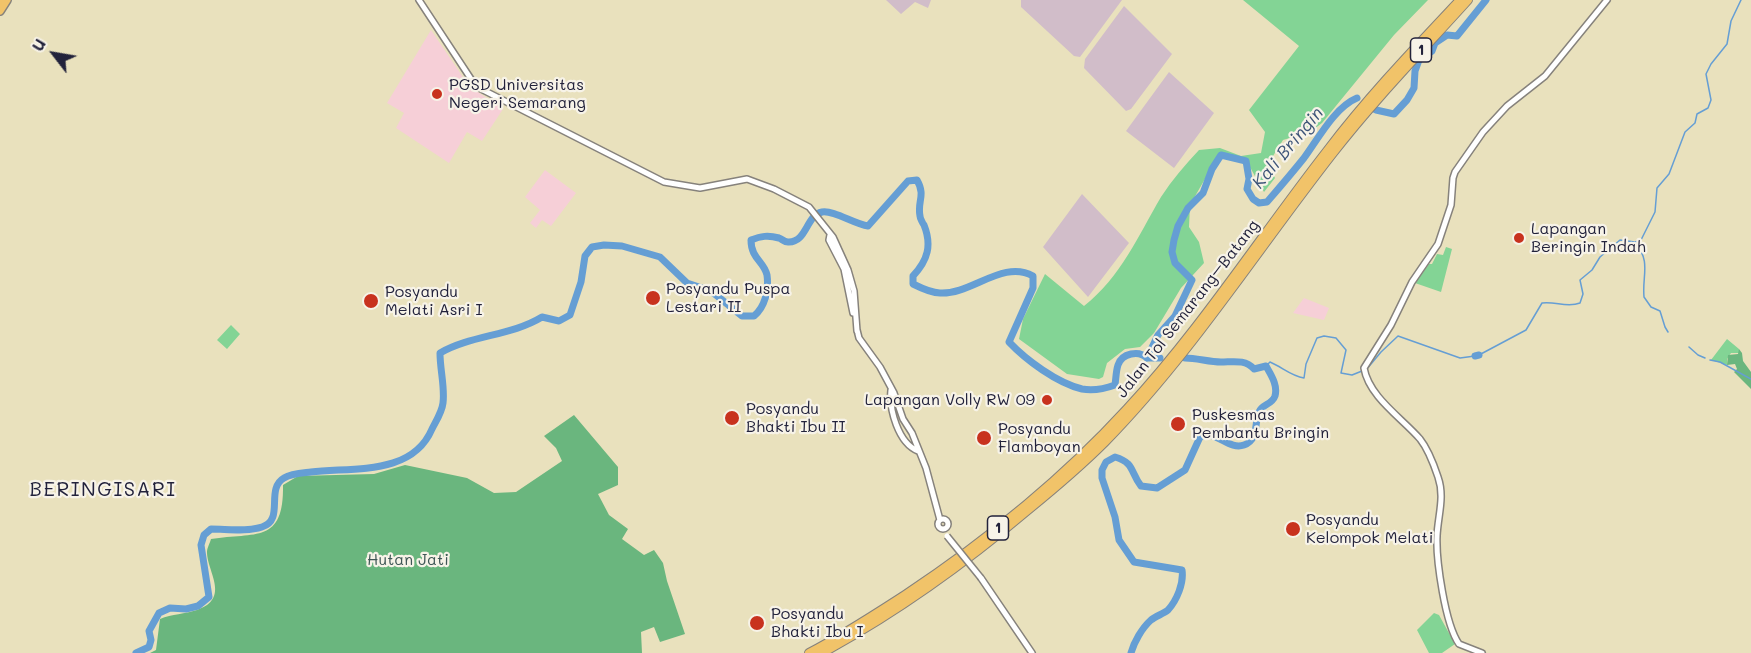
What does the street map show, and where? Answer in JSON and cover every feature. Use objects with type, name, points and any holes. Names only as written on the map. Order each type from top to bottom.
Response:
[{"type":"highway","points":[[0,11],[7,0]]},
{"type":"highway","name":"Jalan Tol Semarang–Batang","points":[[822,653],[900,606],[988,543],[1079,467],[1118,428],[1165,371],[1360,114],[1460,0]]},
{"type":"highway","name":"Jalan Tol Semarang–Batang","points":[[1372,99],[1468,0]]},
{"type":"highway","name":"Jalan Tol Semarang–Batang","points":[[809,653],[936,574],[1018,511],[1099,438],[1165,371]]},
{"type":"street","points":[[419,0],[479,88],[664,182],[700,188],[747,179],[774,189],[809,207],[833,237],[845,263],[851,280],[857,331],[869,354],[880,368],[912,433],[926,468],[940,520],[945,519],[948,523],[943,530],[981,578],[1032,653]]},
{"type":"street","points":[[1482,653],[1459,644],[1449,622],[1437,551],[1442,492],[1424,445],[1383,400],[1365,371],[1412,282],[1438,244],[1451,205],[1453,178],[1483,132],[1507,106],[1551,69],[1607,0]]},
{"type":"street","points":[[891,390],[891,403],[897,427],[913,449],[918,451]]},
{"type":"shaded area","points":[[886,0],[931,0],[928,8],[915,2],[901,14]]},
{"type":"shaded area","points":[[1021,0],[1122,0],[1080,57],[1074,56],[1021,7]]},
{"type":"shaded area","points":[[1124,6],[1172,54],[1131,109],[1126,111],[1084,68],[1085,59]]},
{"type":"shaded area","name":"PGSD Universitas Negeri Semarang","points":[[431,30],[469,86],[503,109],[482,141],[467,132],[449,163],[396,128],[404,113],[387,103]]},
{"type":"shaded area","points":[[1169,72],[1214,113],[1174,168],[1126,131]]},
{"type":"shaded area","points":[[545,170],[576,193],[551,226],[542,220],[536,228],[530,223],[540,210],[525,197]]},
{"type":"shaded area","points":[[1082,194],[1129,243],[1088,297],[1043,247]]},
{"type":"shaded area","points":[[1304,298],[1329,308],[1324,320],[1293,313]]},
{"type":"green space","points":[[1243,0],[1428,0],[1394,35],[1322,123],[1310,132],[1283,140],[1268,164],[1275,178],[1264,192],[1251,169],[1239,161],[1224,158],[1213,165],[1190,205],[1189,227],[1199,242],[1204,263],[1181,288],[1154,333],[1140,347],[1125,349],[1107,363],[1103,377],[1099,379],[1067,374],[1019,339],[1023,319],[1045,274],[1084,306],[1097,295],[1119,269],[1165,191],[1199,150],[1220,148],[1241,156],[1261,153],[1265,132],[1249,110],[1299,46]]},
{"type":"green space","points":[[1446,247],[1452,249],[1441,292],[1415,283],[1429,264],[1432,264],[1437,254],[1443,255]]},
{"type":"green space","points":[[231,325],[240,334],[227,349],[217,340]]},
{"type":"green space","points":[[1727,339],[1739,349],[1739,353],[1731,353],[1727,359],[1727,365],[1711,360]]},
{"type":"green space","points":[[1739,349],[1743,361],[1751,372],[1751,389],[1734,372],[1737,369],[1735,364],[1727,365],[1728,355],[1738,354]]},
{"type":"green space","name":"Hutan Jati","points":[[574,415],[618,467],[618,485],[598,494],[609,515],[628,529],[622,539],[644,555],[654,550],[663,563],[685,634],[660,642],[654,627],[641,632],[642,653],[150,653],[156,650],[160,619],[197,610],[213,599],[215,584],[207,552],[211,539],[264,532],[273,526],[282,504],[283,485],[298,476],[374,474],[405,465],[467,478],[494,493],[516,492],[562,461],[556,448],[544,436]]},
{"type":"green space","points":[[1434,613],[1439,615],[1455,644],[1442,653],[1429,653],[1417,630]]},
{"type":"waterway","name":"Kali Bringin","points":[[1376,110],[1394,114],[1414,88],[1415,71],[1419,60],[1432,51],[1435,43],[1447,35],[1457,36],[1486,0]]},
{"type":"waterway","points":[[1479,355],[1526,330],[1542,303],[1570,305],[1580,303],[1583,294],[1580,280],[1592,270],[1600,257],[1620,240],[1635,242],[1641,240],[1655,212],[1657,188],[1669,174],[1685,132],[1695,123],[1697,114],[1708,108],[1711,100],[1706,74],[1727,44],[1731,21],[1741,0]]},
{"type":"waterway","name":"Kali Bringin","points":[[136,653],[149,647],[151,640],[149,631],[159,613],[170,608],[186,609],[198,606],[209,597],[201,545],[204,535],[211,529],[250,529],[269,523],[274,511],[276,489],[287,476],[380,466],[411,455],[423,444],[442,406],[440,353],[465,342],[517,328],[542,317],[559,321],[570,315],[581,282],[585,256],[592,247],[622,246],[660,257],[687,283],[711,291],[742,316],[754,316],[767,292],[767,275],[753,252],[751,240],[768,236],[787,242],[794,241],[803,234],[813,218],[822,212],[832,213],[868,226],[908,181],[917,180],[921,190],[919,211],[928,246],[925,258],[913,276],[913,284],[940,293],[963,289],[999,274],[1022,272],[1033,276],[1033,288],[1009,342],[1033,363],[1062,382],[1082,389],[1103,389],[1115,385],[1118,365],[1127,355],[1140,354],[1147,358],[1158,335],[1175,316],[1192,280],[1175,263],[1172,252],[1174,240],[1178,226],[1188,208],[1203,193],[1212,169],[1221,155],[1246,161],[1249,179],[1247,189],[1253,199],[1259,203],[1267,202],[1304,158],[1334,116],[1341,108],[1357,98]]},
{"type":"waterway","points":[[1636,243],[1645,263],[1644,297],[1651,307],[1660,311],[1668,332]]},
{"type":"waterway","points":[[1266,366],[1270,362],[1304,378],[1306,364],[1317,338],[1324,336],[1336,338],[1346,350],[1341,373],[1352,375],[1362,371]]},
{"type":"waterway","points":[[1366,370],[1398,336],[1460,358],[1475,356]]},
{"type":"waterway","points":[[1689,347],[1705,358]]},
{"type":"waterway","points":[[1475,356],[1479,355]]},
{"type":"waterway","points":[[1147,358],[1160,358]]},
{"type":"waterway","points":[[1131,653],[1144,627],[1168,610],[1174,601],[1181,586],[1182,570],[1134,562],[1119,540],[1115,517],[1102,478],[1102,470],[1106,462],[1115,457],[1121,459],[1129,465],[1141,486],[1157,488],[1185,470],[1200,437],[1204,435],[1214,436],[1239,446],[1249,443],[1254,435],[1260,409],[1272,401],[1276,392],[1275,384],[1266,366],[1254,369],[1243,362],[1216,362],[1185,358]]},
{"type":"waterway","points":[[1710,360],[1720,362],[1751,379]]},
{"type":"place","name":"PGSD Universitas Negeri Semarang","points":[[437,94]]},
{"type":"place","name":"Lapangan Beringin Indah","points":[[1519,238]]},
{"type":"place","name":"Posyandu Puspa Lestari II","points":[[653,298]]},
{"type":"place","name":"Posyandu Melati Asri I","points":[[371,301]]},
{"type":"place","name":"Lapangan Volly RW 09","points":[[1047,400]]},
{"type":"place","name":"Posyandu Bhakti Ibu II","points":[[732,418]]},
{"type":"place","name":"Puskesmas Pembantu Bringin","points":[[1178,424]]},
{"type":"place","name":"Posyandu Flamboyan","points":[[984,438]]},
{"type":"place","name":"Posyandu Kelompok Melati","points":[[1293,529]]},
{"type":"place","name":"Posyandu Bhakti Ibu I","points":[[757,623]]},
{"type":"district","name":"BERINGISARI","points":[[103,490]]}]
